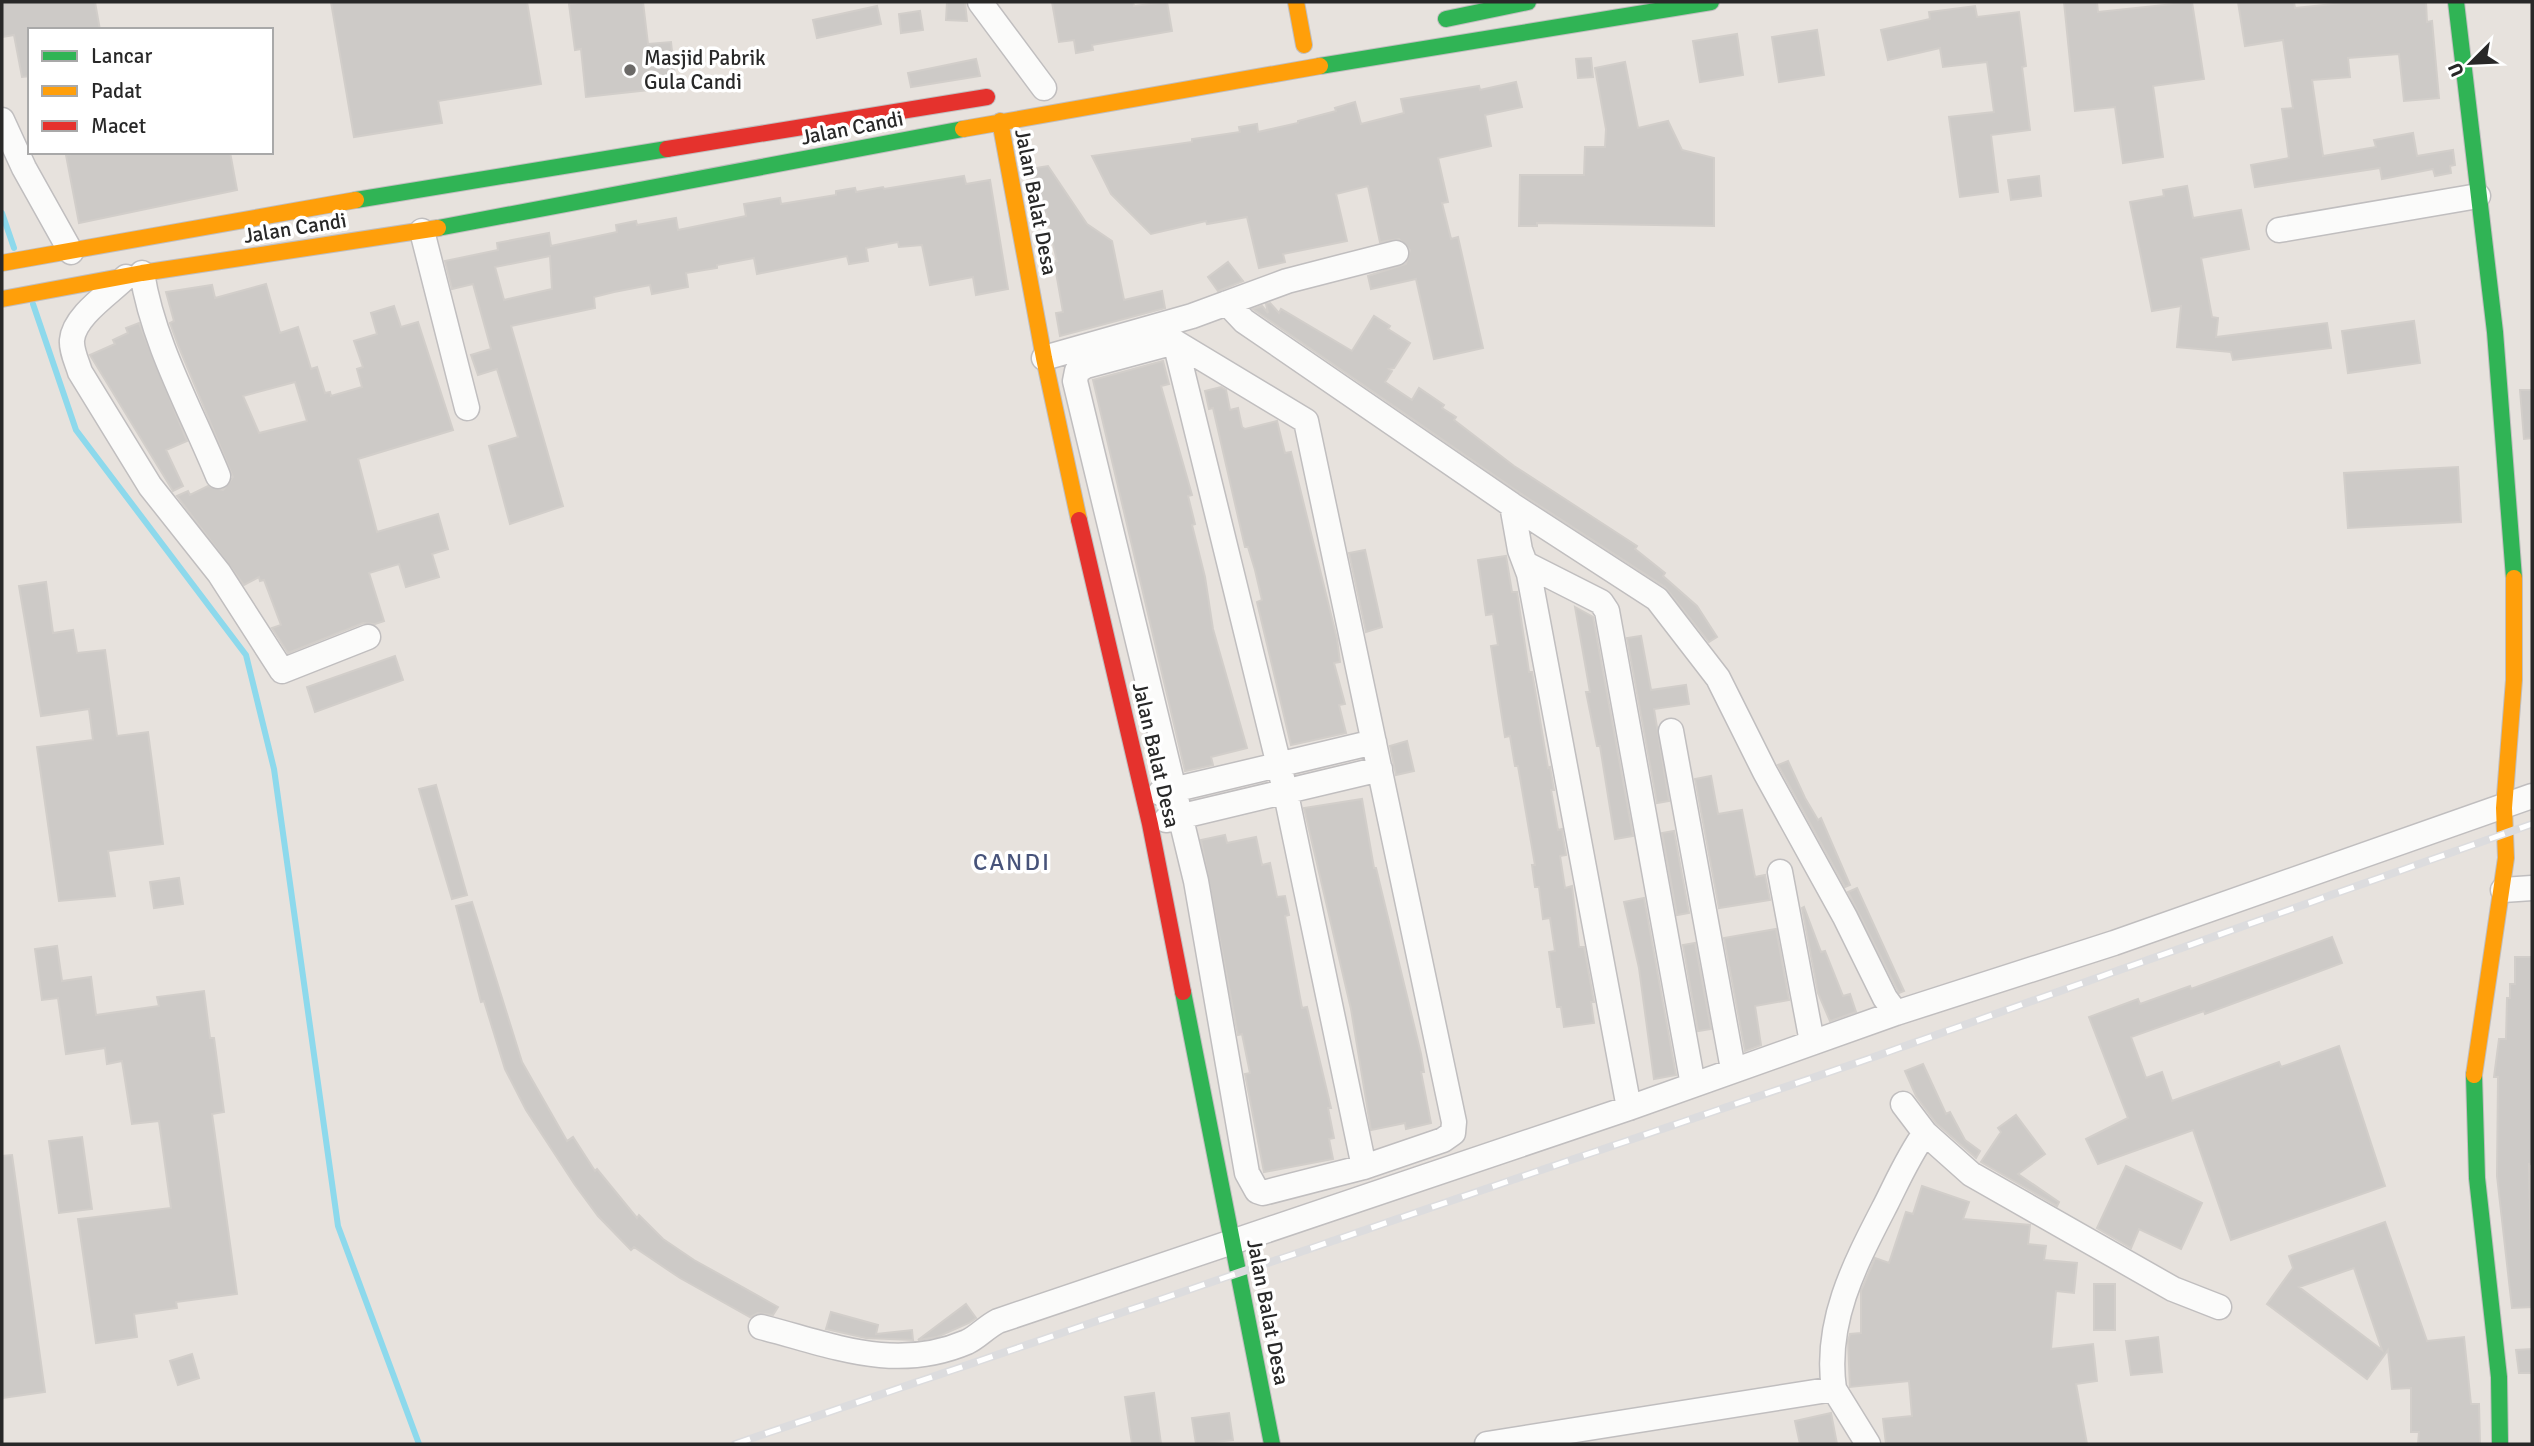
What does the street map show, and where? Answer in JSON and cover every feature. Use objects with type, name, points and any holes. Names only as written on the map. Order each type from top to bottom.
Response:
[{"type":"main road","points":[[1296,2],[1304,45]]},
{"type":"main road","points":[[1424,23],[1528,2]]},
{"type":"main road","name":"Jalan Candi","points":[[2,263],[71,252],[290,231],[345,241],[422,232],[1000,121],[1711,2]]},
{"type":"main road","points":[[2456,2],[2522,535],[2504,808],[2506,858],[2503,890],[2477,1037],[2473,1080],[2477,1178],[2499,1377],[2500,1444]]},
{"type":"main road","name":"Jalan Candi","points":[[2,299],[134,275],[290,231],[337,202],[1004,95]]},
{"type":"main road","name":"Jalan Balat Desa","points":[[1000,121],[1044,358],[1084,545],[1150,824],[1272,1444]]},
{"type":"main road","points":[[337,202],[336,224],[345,241]]},
{"type":"street","points":[[980,2],[1044,88]]},
{"type":"street","points":[[2,120],[24,168],[71,252]]},
{"type":"street","points":[[2278,230],[2478,196]]},
{"type":"street","points":[[422,232],[467,408]]},
{"type":"street","points":[[1044,358],[1192,316],[1287,281],[1396,253]]},
{"type":"street","points":[[218,476],[134,275],[77,324],[72,339],[80,372],[150,486],[219,573],[282,671],[368,637]]},
{"type":"street","points":[[1224,304],[1513,514],[1657,599],[1718,678],[1765,772],[1845,917],[1894,1013]]},
{"type":"street","points":[[1175,342],[1286,794],[1364,1167]]},
{"type":"street","points":[[1175,342],[1306,421],[1374,742],[1454,1127],[1452,1133],[1443,1140],[1364,1167],[1263,1193],[1257,1191],[1251,1181],[1196,881],[1075,375],[1086,366],[1175,342]]},
{"type":"street","points":[[1513,514],[1629,1108]]},
{"type":"street","points":[[1523,557],[1601,602],[1607,611],[1693,1085]]},
{"type":"street","points":[[1671,731],[1733,1069]]},
{"type":"street","points":[[1144,796],[1374,742]]},
{"type":"street","points":[[1150,824],[1286,794],[1380,769]]},
{"type":"street","points":[[761,1327],[871,1356],[900,1358],[931,1354],[970,1340],[998,1321],[1629,1108],[1894,1013],[2114,943],[2532,796]]},
{"type":"street","points":[[1780,872],[1812,1042]]},
{"type":"street","points":[[2503,890],[2532,888]]},
{"type":"street","points":[[1903,1104],[1920,1140],[1971,1174],[2173,1289],[2219,1307]]},
{"type":"street","points":[[1868,1444],[1834,1389],[1831,1370],[1834,1343],[1847,1280],[1920,1140]]},
{"type":"street","points":[[1486,1444],[1834,1389]]},
{"type":"building","points":[[2,2],[95,2],[100,28],[28,28],[28,76],[22,77],[14,35],[2,37]]},
{"type":"building","points":[[331,2],[527,2],[541,84],[438,101],[442,123],[354,137]]},
{"type":"building","points":[[643,2],[648,44],[671,42],[676,87],[586,97],[581,49],[575,50],[569,4]]},
{"type":"building","points":[[947,2],[965,2],[967,21],[946,20]]},
{"type":"building","points":[[1052,2],[1133,2],[1134,6],[1167,2],[1172,31],[1092,45],[1093,50],[1076,53],[1074,40],[1059,42]]},
{"type":"building","points":[[2064,2],[2097,2],[2098,12],[2192,2],[2204,79],[2153,86],[2163,157],[2123,163],[2115,107],[2075,111]]},
{"type":"building","points":[[2238,2],[2294,2],[2295,8],[2353,2],[2426,2],[2427,22],[2432,21],[2439,98],[2404,101],[2399,54],[2348,58],[2350,77],[2312,80],[2323,156],[2376,147],[2374,140],[2413,133],[2417,156],[2453,150],[2455,165],[2450,166],[2451,173],[2435,176],[2433,169],[2382,179],[2380,168],[2255,187],[2251,165],[2289,158],[2282,109],[2293,108],[2283,40],[2245,46]]},
{"type":"building","points":[[877,6],[881,24],[817,38],[813,20]]},
{"type":"building","points":[[1975,6],[1977,17],[2019,12],[2026,66],[2022,67],[2030,130],[1991,135],[1998,192],[1960,197],[1949,117],[1994,112],[1987,62],[1943,67],[1940,48],[1888,60],[1881,30],[1930,19],[1929,12]]},
{"type":"building","points":[[920,11],[923,30],[901,33],[899,14]]},
{"type":"building","points":[[1817,30],[1824,75],[1779,82],[1772,37]]},
{"type":"building","points":[[1737,34],[1743,75],[1700,82],[1693,41]]},
{"type":"building","points":[[1591,58],[1593,77],[1578,78],[1576,59]]},
{"type":"building","points":[[976,59],[980,76],[911,87],[908,73]]},
{"type":"building","points":[[1625,62],[1638,128],[1668,121],[1682,150],[1714,158],[1714,226],[1537,223],[1537,226],[1519,226],[1520,175],[1584,175],[1585,147],[1605,147],[1606,129],[1595,68]]},
{"type":"building","points":[[1516,82],[1522,107],[1485,115],[1491,146],[1438,158],[1448,202],[1442,203],[1451,239],[1458,237],[1483,348],[1434,359],[1416,279],[1371,289],[1368,276],[1406,264],[1410,250],[1399,239],[1380,242],[1368,186],[1336,194],[1347,241],[1283,254],[1285,262],[1259,268],[1247,217],[1207,224],[1206,221],[1151,234],[1111,194],[1092,156],[1192,142],[1192,139],[1240,132],[1239,127],[1257,124],[1258,132],[1298,123],[1355,102],[1361,124],[1404,113],[1401,99],[1479,86],[1480,90]]},
{"type":"building","points":[[230,154],[237,190],[79,223],[66,155]]},
{"type":"building","points":[[1048,166],[1087,224],[1112,241],[1124,300],[1162,291],[1165,308],[1060,336],[1056,313],[1063,312],[1054,261],[1057,261],[1046,213],[1038,215],[1029,169]]},
{"type":"building","points":[[964,176],[966,184],[990,180],[1008,289],[976,295],[973,277],[930,285],[922,245],[899,247],[898,242],[866,248],[868,261],[849,264],[847,256],[757,274],[754,258],[717,265],[717,268],[686,273],[688,287],[652,294],[650,285],[614,292],[594,297],[595,308],[511,326],[563,506],[510,524],[489,446],[518,437],[497,369],[478,375],[471,355],[491,349],[473,284],[452,289],[445,261],[498,250],[497,243],[549,233],[551,246],[617,232],[616,225],[636,221],[637,225],[676,218],[678,230],[746,216],[744,204],[780,198],[781,204],[836,195],[836,191],[855,188],[856,192]],"holes":[[[550,256],[552,289],[504,300],[495,267]]]},
{"type":"building","points":[[2039,176],[2041,196],[2011,200],[2008,180]]},
{"type":"building","points":[[2187,186],[2193,218],[2241,210],[2249,249],[2201,258],[2212,317],[2218,318],[2216,337],[2327,323],[2331,348],[2233,360],[2231,352],[2177,347],[2181,306],[2152,311],[2130,202],[2164,196],[2163,190]]},
{"type":"building","points":[[1228,262],[1243,281],[1218,291],[1208,277]]},
{"type":"building","points":[[266,284],[280,333],[298,327],[311,369],[317,367],[325,393],[330,392],[331,396],[362,387],[357,369],[363,367],[354,341],[377,334],[371,313],[394,306],[401,327],[418,322],[453,430],[358,459],[377,532],[438,514],[448,549],[432,554],[439,577],[406,587],[399,564],[369,573],[384,621],[375,624],[363,623],[288,653],[272,628],[281,625],[264,580],[260,581],[259,577],[244,585],[177,496],[188,491],[190,495],[208,486],[223,490],[233,477],[170,323],[174,321],[166,292],[212,285],[215,298]],"holes":[[[295,382],[307,421],[259,433],[243,396]]]},
{"type":"building","points":[[1270,303],[1279,313],[1281,309],[1352,351],[1374,316],[1390,326],[1388,329],[1410,343],[1394,368],[1389,369],[1392,371],[1385,382],[1412,400],[1419,388],[1444,405],[1442,408],[1456,417],[1454,420],[1514,466],[1637,546],[1635,549],[1665,573],[1663,576],[1697,606],[1717,637],[1709,642],[1665,587],[1520,493],[1253,309],[1262,306],[1268,313],[1266,304]]},
{"type":"building","points":[[2414,321],[2420,363],[2348,373],[2342,331]]},
{"type":"building","points":[[139,323],[187,441],[166,450],[183,486],[173,491],[90,355],[115,344],[113,340],[128,333],[126,328]]},
{"type":"building","points":[[1163,361],[1169,384],[1161,386],[1192,495],[1188,496],[1195,524],[1192,525],[1205,577],[1213,629],[1247,748],[1211,757],[1213,765],[1185,771],[1093,380]]},
{"type":"building","points":[[1221,387],[1226,390],[1230,410],[1238,408],[1242,427],[1245,429],[1277,421],[1285,453],[1291,452],[1337,639],[1340,662],[1334,663],[1345,704],[1339,705],[1346,733],[1291,745],[1257,602],[1262,600],[1255,570],[1248,547],[1245,547],[1213,408],[1209,409],[1205,391]]},
{"type":"building","points":[[2520,390],[2532,390],[2532,438],[2524,439]]},
{"type":"building","points":[[2458,467],[2461,522],[2348,528],[2344,473]]},
{"type":"building","points":[[1365,550],[1382,627],[1366,632],[1349,553]]},
{"type":"building","points":[[1506,556],[1512,592],[1517,592],[1529,672],[1532,672],[1554,790],[1551,790],[1558,830],[1562,829],[1566,855],[1560,856],[1565,888],[1572,886],[1579,947],[1584,947],[1594,1002],[1591,1002],[1594,1023],[1564,1027],[1561,1007],[1557,1007],[1549,952],[1555,951],[1550,918],[1543,919],[1539,887],[1535,887],[1532,865],[1535,865],[1518,766],[1515,766],[1510,736],[1505,737],[1491,646],[1498,645],[1493,614],[1486,615],[1478,560]]},
{"type":"building","points":[[46,582],[53,633],[73,630],[77,653],[105,650],[117,736],[148,732],[163,844],[108,851],[115,896],[59,901],[37,747],[93,740],[89,709],[41,716],[19,586]]},
{"type":"building","points":[[1575,607],[1593,617],[1633,836],[1615,839],[1600,746],[1597,746],[1586,692],[1590,692]]},
{"type":"building","points":[[1641,636],[1651,690],[1686,685],[1689,704],[1654,709],[1669,801],[1657,803],[1627,638]]},
{"type":"building","points":[[395,656],[403,680],[315,712],[307,687]]},
{"type":"building","points":[[1407,741],[1414,771],[1396,775],[1390,746]]},
{"type":"building","points":[[1788,761],[1805,798],[1818,820],[1821,818],[1850,885],[1845,887],[1778,765]]},
{"type":"building","points":[[1711,776],[1718,814],[1742,810],[1755,877],[1765,875],[1770,900],[1719,908],[1695,779]]},
{"type":"building","points":[[436,785],[467,895],[452,899],[419,789]]},
{"type":"building","points":[[1362,799],[1374,868],[1421,1054],[1424,1072],[1421,1072],[1431,1123],[1406,1129],[1405,1123],[1371,1130],[1351,1009],[1304,808]]},
{"type":"building","points":[[1674,831],[1689,913],[1677,915],[1662,833]]},
{"type":"building","points":[[1225,835],[1227,843],[1256,837],[1262,865],[1270,863],[1277,897],[1285,896],[1289,915],[1285,916],[1302,1008],[1307,1007],[1331,1108],[1328,1108],[1334,1138],[1329,1139],[1333,1159],[1264,1172],[1245,1074],[1250,1073],[1242,1034],[1238,1035],[1201,840]]},
{"type":"building","points":[[179,878],[183,904],[154,908],[150,882]]},
{"type":"building","points":[[1857,888],[1904,991],[1899,993],[1848,892]]},
{"type":"building","points":[[1644,898],[1676,1075],[1654,1079],[1639,968],[1624,902]]},
{"type":"building","points":[[472,902],[522,1062],[567,1141],[573,1137],[595,1171],[597,1169],[637,1218],[639,1215],[663,1239],[694,1260],[778,1307],[773,1315],[758,1313],[750,1317],[680,1278],[634,1247],[631,1250],[598,1216],[575,1185],[526,1110],[505,1069],[484,1001],[481,1002],[456,906]]},
{"type":"building","points":[[1804,907],[1821,952],[1825,951],[1843,996],[1850,994],[1856,1012],[1830,1021],[1818,993],[1802,908]]},
{"type":"building","points":[[1776,929],[1789,1000],[1755,1006],[1761,1045],[1745,1051],[1724,938]]},
{"type":"building","points":[[2332,937],[2342,963],[2205,1014],[2204,1011],[2131,1037],[2146,1078],[2162,1072],[2172,1101],[2279,1062],[2281,1067],[2339,1046],[2385,1186],[2231,1240],[2193,1130],[2098,1164],[2086,1139],[2128,1118],[2089,1017],[2138,999],[2140,1004],[2190,986],[2191,989]]},
{"type":"building","points":[[1695,943],[1711,1029],[1698,1031],[1683,945]]},
{"type":"building","points":[[57,946],[62,981],[91,977],[96,1015],[159,1006],[157,997],[204,991],[210,1038],[214,1038],[224,1112],[212,1114],[237,1294],[176,1302],[177,1308],[134,1314],[137,1337],[96,1343],[78,1219],[171,1208],[159,1121],[132,1124],[122,1061],[107,1064],[105,1048],[66,1054],[58,998],[42,1000],[35,949]]},
{"type":"building","points":[[2515,957],[2532,957],[2532,1164],[2529,1164],[2532,1307],[2512,1308],[2497,1176],[2498,1077],[2494,1077],[2499,1039],[2506,1039],[2507,998],[2510,998],[2510,984],[2515,984]]},
{"type":"building","points":[[1923,1064],[1946,1114],[1950,1112],[1965,1140],[1980,1151],[1976,1158],[1936,1123],[1916,1096],[1905,1071]]},
{"type":"building","points":[[2016,1115],[2045,1154],[2018,1174],[2059,1202],[2057,1206],[1981,1162],[2001,1132],[1998,1128]]},
{"type":"building","points":[[82,1137],[92,1209],[59,1213],[49,1141]]},
{"type":"building","points":[[12,1155],[45,1392],[2,1398],[2,1156]]},
{"type":"building","points":[[2126,1166],[2202,1203],[2181,1249],[2139,1229],[2131,1248],[2097,1228]]},
{"type":"building","points":[[1922,1186],[1969,1202],[1963,1219],[2030,1225],[2028,1244],[2046,1246],[2044,1260],[2077,1263],[2074,1293],[2056,1291],[2051,1349],[2093,1344],[2097,1381],[2076,1384],[2087,1444],[1886,1444],[1883,1419],[1912,1416],[1909,1381],[1850,1387],[1848,1341],[1850,1334],[1861,1333],[1861,1291],[1875,1258],[1889,1263],[1906,1212],[1913,1214]]},
{"type":"building","points":[[2385,1222],[2427,1341],[2464,1337],[2471,1404],[2479,1404],[2480,1444],[2418,1444],[2419,1432],[2411,1432],[2411,1388],[2392,1389],[2388,1350],[2367,1379],[2267,1304],[2293,1268],[2289,1256]],"holes":[[[2354,1268],[2382,1350],[2299,1287]]]},
{"type":"building","points":[[2094,1284],[2115,1284],[2115,1330],[2094,1330]]},
{"type":"building","points":[[966,1304],[976,1318],[937,1337],[918,1340]]},
{"type":"building","points":[[831,1312],[878,1325],[876,1334],[912,1330],[913,1340],[866,1338],[826,1329]]},
{"type":"building","points":[[2158,1337],[2162,1372],[2131,1375],[2126,1341]]},
{"type":"building","points":[[2532,1349],[2532,1373],[2519,1373],[2516,1350]]},
{"type":"building","points":[[192,1354],[199,1378],[178,1385],[170,1361]]},
{"type":"building","points":[[1154,1393],[1161,1444],[1132,1444],[1125,1397]]},
{"type":"building","points":[[1229,1413],[1233,1440],[1196,1444],[1192,1418]]},
{"type":"building","points":[[1831,1413],[1837,1444],[1800,1444],[1795,1421]]},
{"type":"waterway","points":[[2,213],[14,248]]},
{"type":"waterway","points":[[33,304],[76,430],[246,655],[274,769],[338,1226],[419,1444]]},
{"type":"railway","points":[[735,1444],[1868,1059],[2532,824]]},
{"type":"traffic: fast","points":[[1446,19],[1528,2]]},
{"type":"traffic: fast","points":[[1320,66],[1711,2]]},
{"type":"traffic: fast","points":[[2456,2],[2495,332],[2514,578]]},
{"type":"traffic: fast","points":[[438,228],[963,129]]},
{"type":"traffic: fast","points":[[356,200],[667,149]]},
{"type":"traffic: fast","points":[[1183,992],[1272,1444]]},
{"type":"traffic: fast","points":[[2474,1075],[2477,1178],[2499,1377],[2500,1444]]},
{"type":"traffic: slow","points":[[1296,2],[1304,45]]},
{"type":"traffic: slow","points":[[963,129],[1320,66]]},
{"type":"traffic: slow","points":[[1000,121],[1044,358],[1079,520]]},
{"type":"traffic: slow","points":[[2,263],[356,200]]},
{"type":"traffic: slow","points":[[2,299],[142,273],[438,228]]},
{"type":"traffic: slow","points":[[2474,1075],[2506,858],[2504,808],[2514,680],[2514,578]]},
{"type":"traffic: jam","points":[[667,149],[987,97]]},
{"type":"traffic: jam","points":[[1079,520],[1150,824],[1183,992]]},
{"type":"place","name":"Masjid Pabrik Gula Candi","points":[[630,70]]},
{"type":"district","name":"CANDI","points":[[1012,862]]}]
